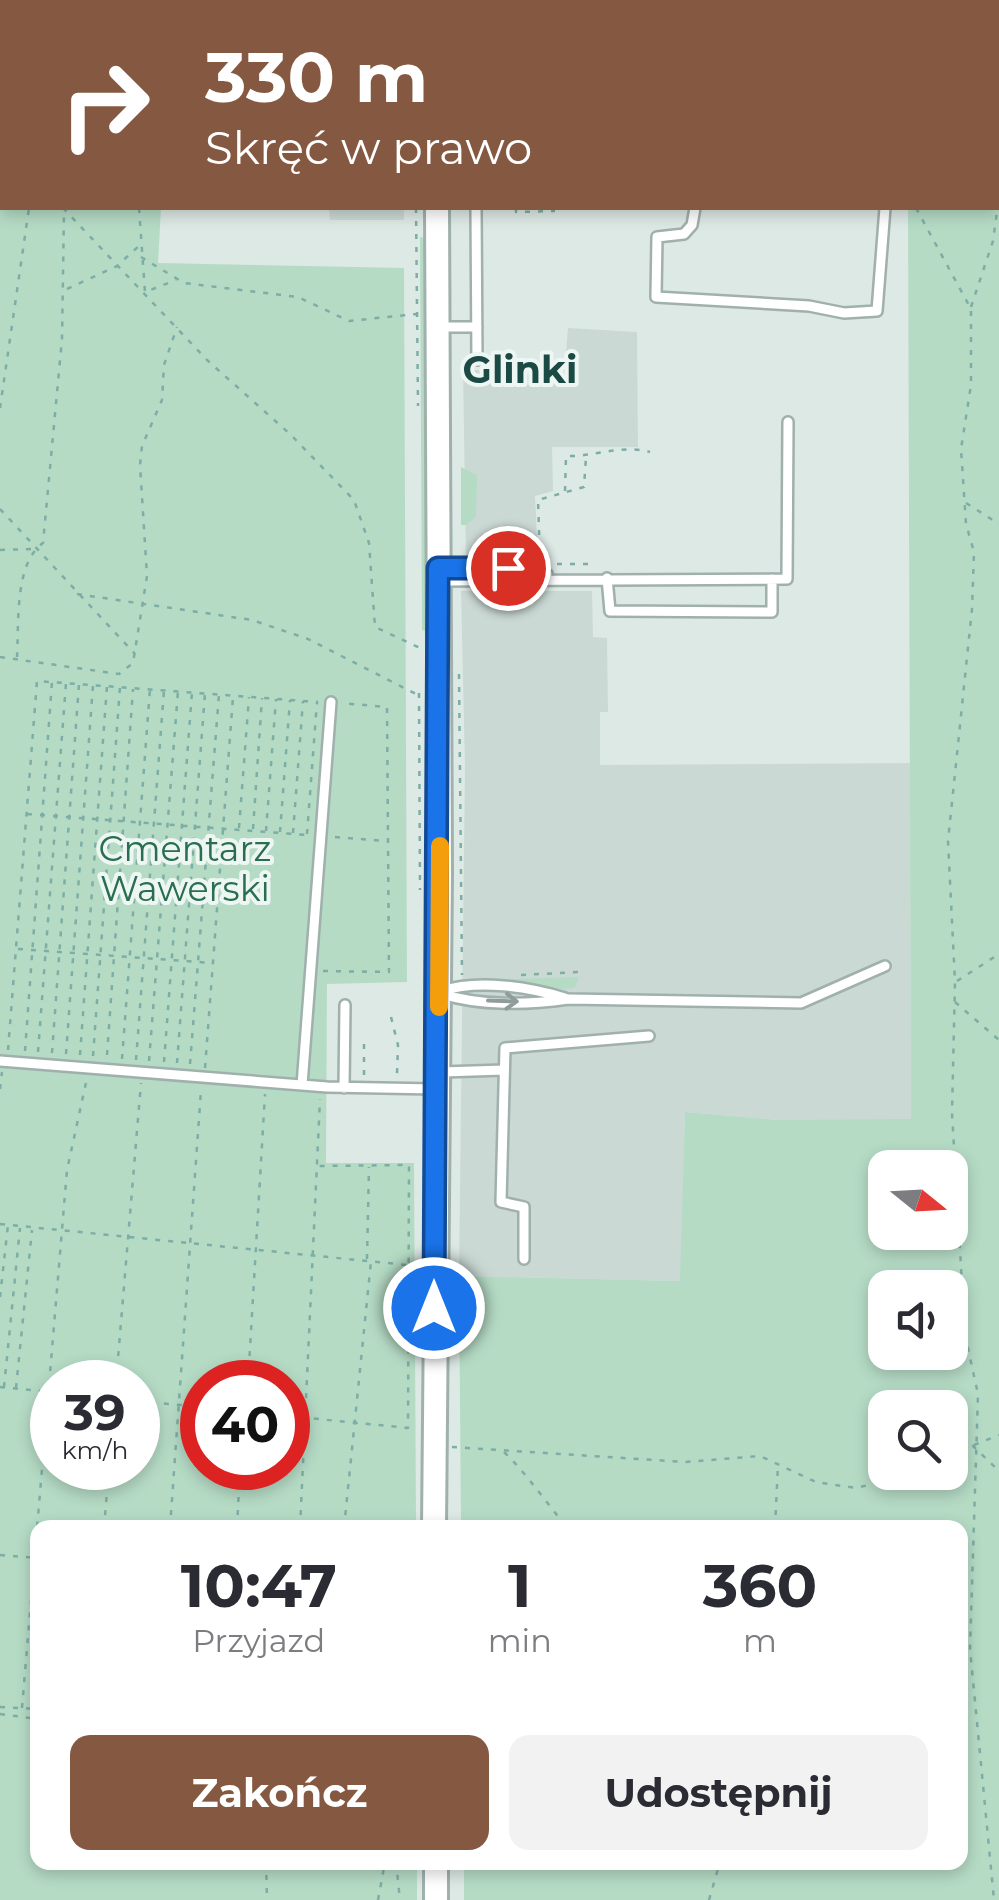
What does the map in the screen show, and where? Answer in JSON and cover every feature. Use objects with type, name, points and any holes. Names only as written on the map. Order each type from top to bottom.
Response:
[{"type":"street","points":[[434,1520],[439,992],[437,210]]},
{"type":"street","points":[[436,1870],[436,1900]]},
{"type":"lane","points":[[476,210],[477,360]]},
{"type":"lane","points":[[695,210],[692,226],[684,234],[657,238],[656,297],[809,306],[844,313],[876,311],[885,210]]},
{"type":"lane","points":[[437,319],[476,326]]},
{"type":"lane","points":[[438,575],[787,579],[788,422]]},
{"type":"lane","points":[[606,578],[610,611],[772,612],[772,579]]},
{"type":"lane","points":[[302,1085],[332,702]]},
{"type":"lane","points":[[439,992],[461,1000],[801,1003],[885,966]]},
{"type":"lane","points":[[344,1088],[345,1005]]},
{"type":"lane","points":[[524,1259],[524,1207],[501,1202],[505,1048],[649,1036]]},
{"type":"lane","points":[[2,1061],[344,1088],[504,1070]]},
{"type":"path","points":[[0,408],[28,210]]},
{"type":"path","points":[[18,658],[20,605],[34,549],[42,542],[48,522],[50,434],[64,290],[64,210]]},
{"type":"path","points":[[66,210],[116,266],[354,500],[369,543],[376,628],[422,649]]},
{"type":"path","points":[[72,210],[73,217]]},
{"type":"path","points":[[139,210],[145,292]]},
{"type":"path","points":[[516,210],[555,212]]},
{"type":"path","points":[[917,210],[971,309]]},
{"type":"path","points":[[994,1900],[970,1649],[972,1446],[978,1394],[965,1334],[952,1112],[956,982],[948,842],[972,610],[974,552],[964,502],[961,449],[972,385],[971,309],[978,276],[993,241],[997,210]]},
{"type":"path","points":[[64,290],[116,266],[142,244]]},
{"type":"path","points":[[140,257],[177,280],[211,289],[298,297],[349,321],[437,319]]},
{"type":"path","points":[[145,292],[177,280]]},
{"type":"path","points":[[0,657],[119,674],[133,663],[146,576],[142,446],[162,400],[164,365],[177,326]]},
{"type":"path","points":[[0,365],[7,359]]},
{"type":"path","points":[[565,490],[566,456],[586,457],[598,450],[650,452]]},
{"type":"path","points":[[540,567],[538,500],[584,487],[586,457]]},
{"type":"path","points":[[964,502],[999,524]]},
{"type":"path","points":[[0,509],[135,654]]},
{"type":"path","points":[[0,550],[34,549]]},
{"type":"path","points":[[77,594],[252,620],[308,639],[419,696]]},
{"type":"path","points":[[0,1089],[2,1061],[8,1048],[37,680],[387,707],[389,972],[311,971]]},
{"type":"path","points":[[24,1063],[52,682]]},
{"type":"path","points":[[38,1064],[66,683]]},
{"type":"path","points":[[51,1065],[79,684]]},
{"type":"path","points":[[65,1066],[93,685]]},
{"type":"path","points":[[86,1067],[86,954],[107,686]]},
{"type":"path","points":[[53,1360],[68,1170],[100,955],[120,687]]},
{"type":"path","points":[[106,1069],[133,688]]},
{"type":"path","points":[[121,1070],[150,689]]},
{"type":"path","points":[[142,1072],[144,958],[164,690]]},
{"type":"path","points":[[118,1360],[142,1072],[157,959],[178,691]]},
{"type":"path","points":[[163,1074],[192,692]]},
{"type":"path","points":[[176,1074],[205,693]]},
{"type":"path","points":[[190,1076],[219,694]]},
{"type":"path","points":[[183,1360],[233,695]]},
{"type":"path","points":[[239,830],[248,696]]},
{"type":"path","points":[[252,831],[262,697]]},
{"type":"path","points":[[266,832],[276,698]]},
{"type":"path","points":[[280,833],[290,699]]},
{"type":"path","points":[[293,834],[303,700]]},
{"type":"path","points":[[307,835],[317,702]]},
{"type":"path","points":[[27,814],[388,841]]},
{"type":"path","points":[[16,949],[213,963]]},
{"type":"path","points":[[956,982],[999,954]]},
{"type":"path","points":[[955,1002],[999,1040]]},
{"type":"path","points":[[391,1017],[400,1080]]},
{"type":"path","points":[[364,1044],[364,1080]]},
{"type":"path","points":[[250,1360],[266,1082]]},
{"type":"path","points":[[307,1360],[321,1087]]},
{"type":"path","points":[[310,1417],[408,1428],[409,1166],[316,1166]]},
{"type":"path","points":[[345,1520],[368,1261],[369,1166]]},
{"type":"path","points":[[0,1224],[409,1265]]},
{"type":"path","points":[[0,1297],[8,1225]]},
{"type":"path","points":[[20,1226],[2,1387],[30,1390]]},
{"type":"path","points":[[16,1388],[32,1228]]},
{"type":"path","points":[[160,1403],[180,1405],[171,1520]]},
{"type":"path","points":[[968,1449],[999,1436]]},
{"type":"path","points":[[435,1446],[685,1462],[760,1456],[816,1482],[856,1488],[868,1485]]},
{"type":"path","points":[[972,1446],[999,1471]]},
{"type":"path","points":[[503,1451],[534,1481],[546,1504],[561,1520]]},
{"type":"path","points":[[776,1520],[778,1463]]},
{"type":"path","points":[[39,1520],[42,1490]]},
{"type":"path","points":[[105,1520],[107,1490]]},
{"type":"path","points":[[237,1520],[239,1490]]},
{"type":"path","points":[[300,1520],[302,1490]]},
{"type":"path","points":[[0,1556],[30,1558]]},
{"type":"path","points":[[22,1708],[30,1622]]},
{"type":"path","points":[[0,1707],[30,1709]]},
{"type":"path","points":[[0,1714],[30,1718]]},
{"type":"path","points":[[266,1870],[268,1900]]},
{"type":"path","points":[[378,1900],[384,1870]]},
{"type":"path","points":[[397,1870],[400,1900]]},
{"type":"path","points":[[709,1900],[718,1870]]},
{"type":"shaded area","points":[[329,210],[404,210],[404,220],[330,220]]},
{"type":"shaded area","points":[[568,328],[637,332],[638,447],[552,447],[553,491],[535,496],[538,559],[466,559],[463,369],[564,378]]},
{"type":"shaded area","points":[[461,591],[592,591],[593,637],[607,638],[608,712],[600,712],[600,765],[910,763],[911,1120],[778,1120],[685,1112],[681,1281],[459,1276],[465,766]]},
{"type":"green space","name":"Cmentarz Wawerski","points":[[0,210],[161,210],[158,263],[404,268],[407,982],[327,984],[326,1163],[414,1163],[416,1520],[30,1520],[30,1870],[417,1870],[417,1900],[0,1900]]},
{"type":"green space","points":[[908,210],[999,210],[999,1900],[464,1900],[464,1870],[968,1870],[968,1520],[461,1520],[459,1276],[680,1281],[685,1112],[778,1120],[911,1119]]},
{"type":"green space","points":[[420,237],[425,238],[425,631],[422,630]]},
{"type":"green space","points":[[461,467],[477,475],[476,517],[466,525],[461,525]]},
{"type":"green space","points":[[579,977],[575,987],[568,989],[473,980]]},
{"type":"slow traffic","points":[[439,1007],[440,846]]},
{"type":"district","name":"Glinki","points":[[520,369]]},
{"type":"route","points":[[434,1308],[440,895],[438,568],[508,568]]}]
